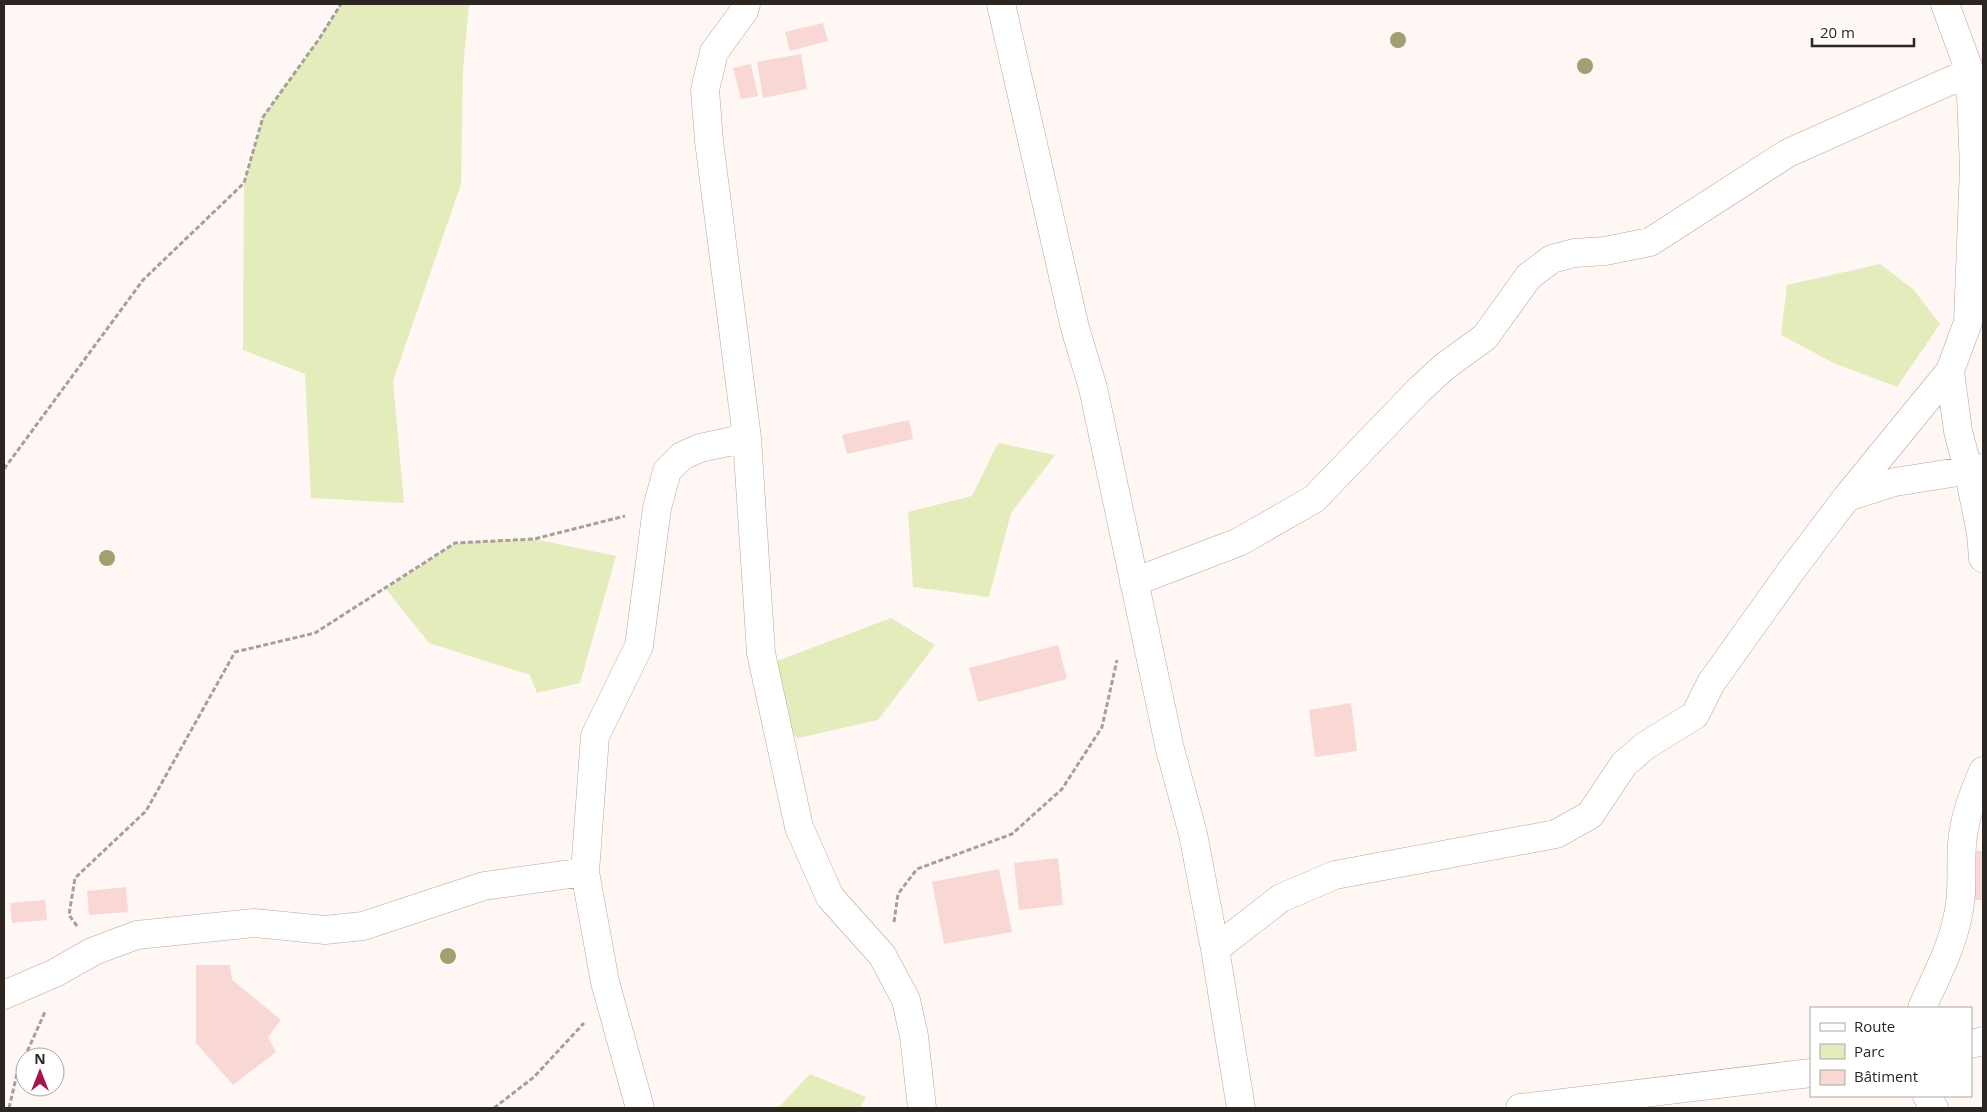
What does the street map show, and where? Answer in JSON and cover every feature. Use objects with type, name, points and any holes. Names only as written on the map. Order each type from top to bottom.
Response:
[{"type":"street","points":[[746,4],[744,11],[714,52],[705,90],[708,141],[747,438],[761,653],[799,826],[830,896],[882,955],[906,1000],[914,1036],[922,1108]]},
{"type":"street","points":[[1001,4],[1036,164],[1056,237],[1075,328],[1093,388],[1170,749],[1193,834],[1215,949],[1241,1108]]},
{"type":"street","points":[[1215,949],[1282,898],[1335,874],[1556,834],[1590,815],[1624,764],[1644,746],[1694,715],[1711,683],[1847,497],[1950,371],[1968,322],[1978,168],[1970,72],[1945,4]]},
{"type":"street","points":[[1134,582],[1239,542],[1314,499],[1419,390],[1444,367],[1485,337],[1529,276],[1552,259],[1574,253],[1605,251],[1650,242],[1788,152],[1970,72]]},
{"type":"street","points":[[1950,371],[1958,431],[1976,469],[1983,558]]},
{"type":"street","points":[[640,1108],[605,982],[585,872],[595,736],[638,646],[657,508],[667,471],[682,456],[700,448],[747,438]]},
{"type":"street","points":[[1847,497],[1896,482],[1976,469]]},
{"type":"street","points":[[1922,1007],[1949,952],[1956,927],[1963,885],[1962,845],[1966,817],[1983,771]]},
{"type":"street","points":[[4,995],[55,973],[94,951],[137,935],[254,923],[325,930],[363,926],[484,886],[585,872]]},
{"type":"street","points":[[1520,1108],[1810,1074]]},
{"type":"street","points":[[1928,1097],[1934,1108]]},
{"type":"path","points":[[4,469],[143,280],[244,183],[263,117],[319,39],[341,4]]},
{"type":"path","points":[[94,951],[69,915],[75,878],[146,811],[236,652],[315,633],[455,543],[534,539],[657,508]]},
{"type":"path","points":[[882,955],[892,934],[898,894],[917,869],[1012,834],[1062,789],[1102,727],[1117,659]]},
{"type":"path","points":[[10,1108],[17,1074],[45,1011],[55,973]]},
{"type":"path","points":[[494,1108],[534,1077],[582,1026],[605,982]]},
{"type":"green space","points":[[341,4],[469,4],[463,69],[461,184],[393,381],[404,503],[311,498],[305,374],[243,350],[244,183],[263,117],[319,39]]},
{"type":"green space","points":[[1880,264],[1913,289],[1940,324],[1897,387],[1834,363],[1781,335],[1787,285]]},
{"type":"green space","points":[[998,443],[1055,455],[1011,513],[989,597],[913,587],[908,512],[972,496]]},
{"type":"green space","points":[[534,539],[616,556],[580,683],[537,693],[530,675],[429,643],[386,589],[455,543]]},
{"type":"green space","points":[[891,618],[935,645],[878,720],[798,738],[767,713],[777,661]]},
{"type":"green space","points":[[810,1074],[866,1097],[860,1108],[778,1108]]},
{"type":"building","points":[[823,23],[828,41],[790,51],[785,32]]},
{"type":"building","points":[[801,54],[807,89],[763,98],[757,62]]},
{"type":"building","points":[[751,64],[758,96],[741,99],[733,68]]},
{"type":"building","points":[[909,420],[913,439],[847,454],[842,435]]},
{"type":"building","points":[[1058,645],[1067,679],[978,702],[969,668]]},
{"type":"building","points":[[1351,703],[1357,751],[1315,757],[1309,710]]},
{"type":"building","points":[[1973,851],[1983,851],[1983,900],[1975,900]]},
{"type":"building","points":[[1058,858],[1063,905],[1019,910],[1014,863]]},
{"type":"building","points":[[999,869],[1012,932],[944,944],[932,882]]},
{"type":"building","points":[[126,887],[128,912],[89,915],[87,891]]},
{"type":"building","points":[[45,900],[47,920],[12,923],[10,903]]},
{"type":"building","points":[[196,965],[230,965],[232,980],[281,1020],[268,1037],[276,1052],[233,1085],[196,1043]]}]
